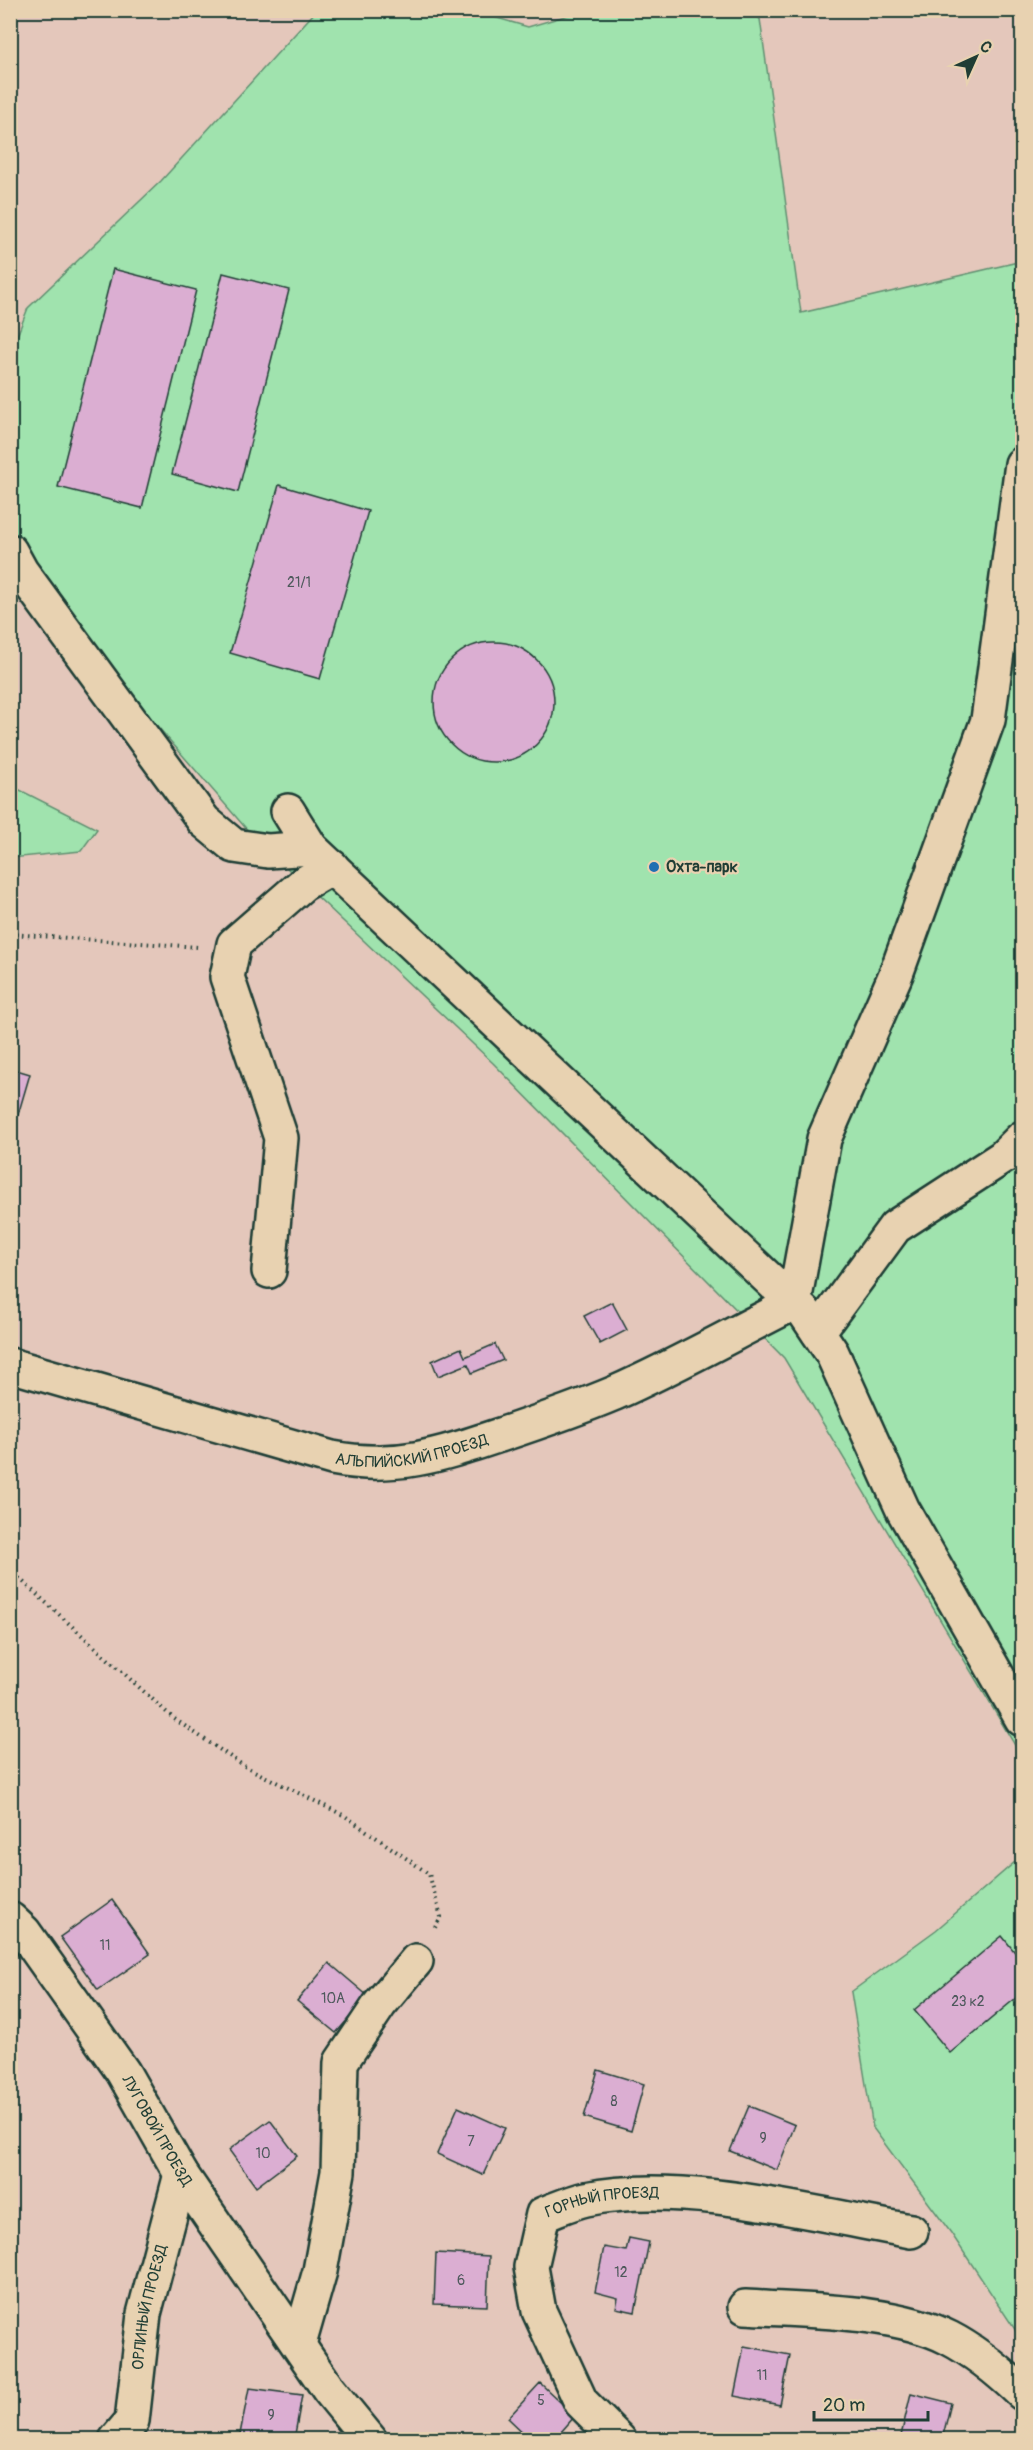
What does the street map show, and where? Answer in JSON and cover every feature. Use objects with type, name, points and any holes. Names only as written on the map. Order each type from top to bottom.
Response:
[{"type":"street","points":[[794,1303],[825,1139],[896,974],[988,720],[1023,464]]},
{"type":"street","points":[[10,551],[21,571],[204,821],[234,846],[322,858]]},
{"type":"street","points":[[288,811],[322,858],[794,1303],[818,1332],[832,1353],[903,1510],[1023,1719]]},
{"type":"street","points":[[269,1271],[281,1138],[227,977],[234,944],[303,884],[322,858]]},
{"type":"street","points":[[818,1332],[895,1227],[1003,1158],[1023,1138]]},
{"type":"street","name":"АЛЬПИЙСКИЙ ПРОЕЗД","points":[[10,1365],[332,1458],[363,1464],[395,1463],[430,1458],[564,1414],[617,1392],[794,1303]]},
{"type":"street","name":"ЛУГОВОЙ ПРОЕЗД","points":[[10,1919],[24,1932],[123,2072],[181,2174],[329,2390],[370,2439]]},
{"type":"street","points":[[299,2344],[320,2271],[338,2172],[341,2062],[380,2004],[416,1962]]},
{"type":"street","name":"ОРЛИНЫЙ ПРОЕЗД","points":[[116,2439],[132,2421],[144,2314],[181,2174]]},
{"type":"street","name":"ГОРНЫЙ ПРОЕЗД","points":[[619,2439],[581,2402],[539,2311],[531,2267],[543,2214],[585,2199],[626,2194],[721,2197],[911,2231]]},
{"type":"street","points":[[745,2307],[907,2322],[948,2337],[993,2366],[1023,2392]]},
{"type":"path","points":[[10,934],[187,948],[234,944]]},
{"type":"path","points":[[10,1570],[172,1718],[244,1766],[345,1816],[429,1874],[441,1917],[416,1962]]},
{"type":"green space","name":"Охта-парк","points":[[316,11],[473,11],[528,27],[582,11],[750,11],[760,19],[801,313],[1022,261],[1022,1757],[784,1358],[493,1063],[250,833],[126,690],[10,541],[10,354],[28,308],[161,181]]},
{"type":"green space","points":[[10,786],[97,829],[81,851],[11,858]]},
{"type":"green space","points":[[1022,1856],[1022,2340],[951,2233],[873,2128],[851,1992],[936,1930]]},
{"type":"building","points":[[113,269],[196,290],[142,508],[58,487]]},
{"type":"building","points":[[223,273],[289,290],[238,492],[172,474]]},
{"type":"building","points":[[279,485],[368,511],[320,679],[230,653]]},
{"type":"building","points":[[494,642],[517,646],[537,659],[550,679],[554,702],[550,725],[537,745],[517,758],[494,762],[471,758],[451,745],[438,725],[434,702],[438,679],[451,659],[471,646]]},
{"type":"building","points":[[10,1068],[30,1074],[10,1142]]},
{"type":"building","points":[[612,1302],[627,1330],[600,1344],[584,1316]]},
{"type":"building","points":[[495,1344],[503,1360],[472,1373],[468,1364],[438,1376],[432,1361],[461,1348],[465,1357]]},
{"type":"building","points":[[112,1900],[150,1954],[98,1990],[60,1937]]},
{"type":"building","points":[[1002,1936],[1022,1961],[1022,1993],[950,2053],[914,2010]]},
{"type":"building","points":[[329,1963],[368,1996],[336,2033],[297,2001]]},
{"type":"building","points":[[598,2070],[644,2084],[631,2131],[584,2117]]},
{"type":"building","points":[[749,2106],[795,2125],[777,2170],[730,2151]]},
{"type":"building","points":[[458,2107],[505,2128],[483,2175],[437,2154]]},
{"type":"building","points":[[270,2120],[297,2156],[256,2187],[229,2150]]},
{"type":"building","points":[[629,2238],[649,2242],[635,2312],[616,2308],[618,2298],[595,2292],[604,2247],[626,2251]]},
{"type":"building","points":[[436,2253],[489,2256],[487,2306],[434,2304]]},
{"type":"building","points":[[744,2346],[790,2355],[780,2405],[734,2396]]},
{"type":"building","points":[[540,2383],[575,2416],[554,2440],[531,2440],[508,2418]]},
{"type":"building","points":[[249,2388],[302,2395],[294,2440],[264,2440],[240,2434]]},
{"type":"building","points":[[911,2393],[951,2403],[942,2440],[900,2440]]},
{"type":"place","name":"Охта-парк","points":[[654,867]]}]
